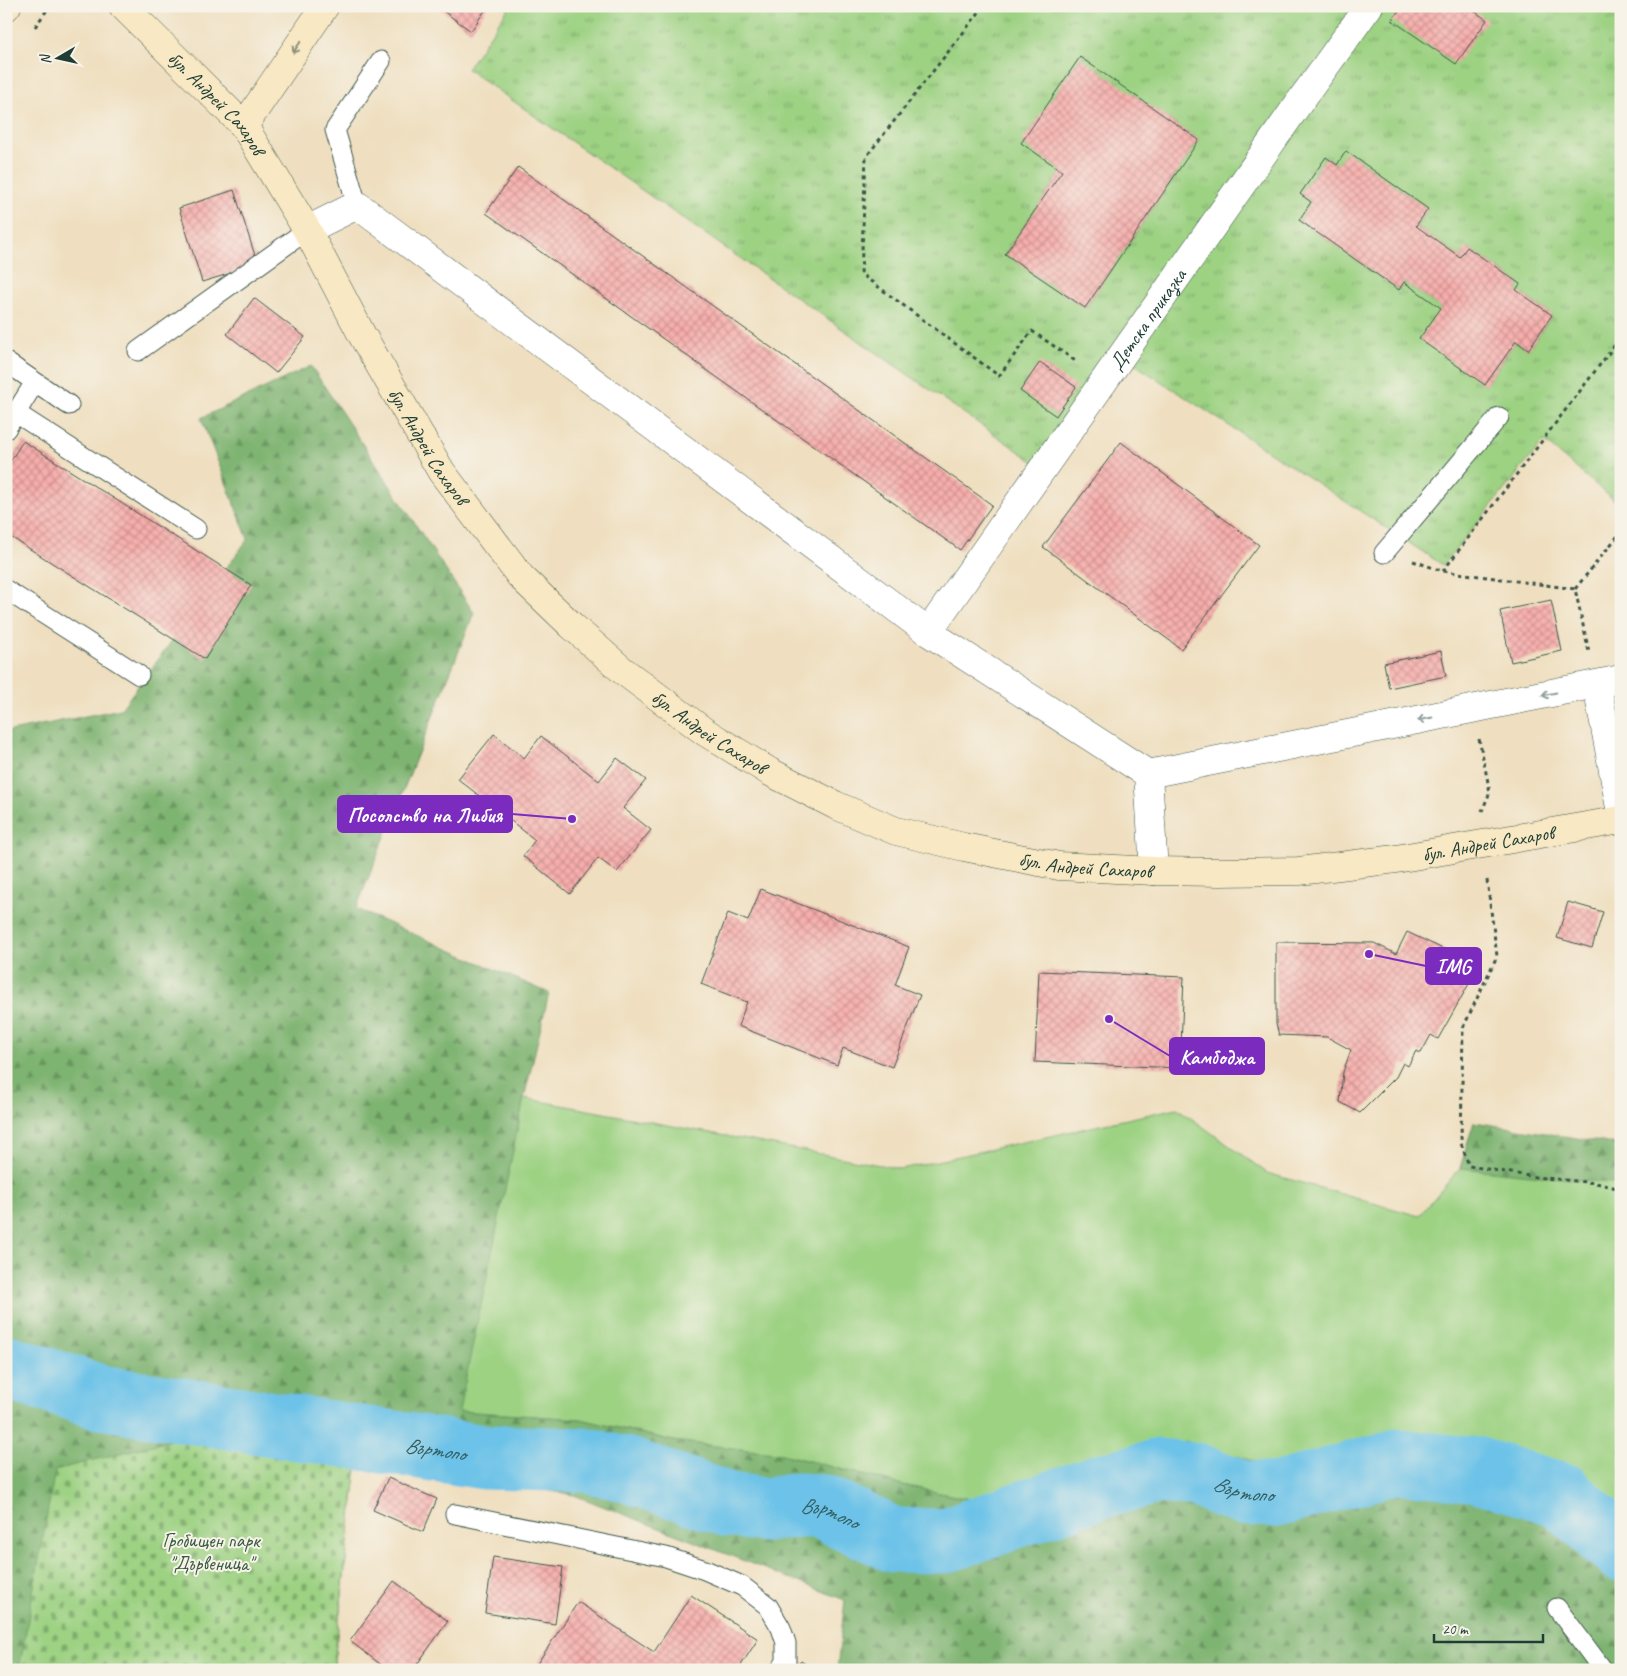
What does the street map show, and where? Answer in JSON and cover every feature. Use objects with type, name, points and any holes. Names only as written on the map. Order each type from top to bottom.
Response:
[{"type":"street","name":"бул. Андрей Сахаров","points":[[123,6],[244,126],[307,230],[362,335],[442,471],[521,577],[571,626],[622,670],[705,732],[770,772],[835,805],[896,831],[1059,866],[1154,871],[1299,870],[1396,859],[1621,820]]},
{"type":"street","points":[[244,126],[325,6]]},
{"type":"street","name":"Детска приказка","points":[[928,632],[1369,6]]},
{"type":"street","points":[[307,230],[357,205],[928,632],[1148,774],[1609,682],[1621,813]]},
{"type":"street","points":[[1148,774],[1154,871]]},
{"type":"lane","points":[[357,205],[335,130],[382,61]]},
{"type":"lane","points":[[138,351],[307,230]]},
{"type":"lane","points":[[6,362],[69,406]]},
{"type":"lane","points":[[6,429],[35,382]]},
{"type":"lane","points":[[16,413],[196,529]]},
{"type":"lane","points":[[1384,553],[1499,417]]},
{"type":"lane","points":[[6,590],[139,675]]},
{"type":"lane","points":[[455,1514],[666,1557],[705,1570],[742,1586],[768,1606],[782,1628],[786,1643],[786,1662],[780,1670]]},
{"type":"lane","points":[[1557,1608],[1603,1670]]},
{"type":"path","points":[[984,6],[866,157],[861,274],[999,376],[1032,331],[1083,366]]},
{"type":"path","points":[[34,27],[50,7]]},
{"type":"path","points":[[1443,571],[1621,337]]},
{"type":"path","points":[[1575,589],[1621,532]]},
{"type":"path","points":[[1384,553],[1443,571],[1575,589]]},
{"type":"path","points":[[1575,589],[1609,682]]},
{"type":"path","points":[[1472,709],[1490,792],[1479,820]]},
{"type":"path","points":[[1487,880],[1497,956],[1463,1028],[1461,1143],[1469,1166],[1536,1177],[1596,1183],[1621,1189]]},
{"type":"green space","points":[[510,6],[1621,6],[1621,506],[1544,441],[1443,565],[1122,356],[1043,468],[467,69]],"holes":[[[1080,58],[1199,140],[1085,308],[1005,254],[1062,171],[1022,143]],[[1347,152],[1428,209],[1416,226],[1460,257],[1467,247],[1520,284],[1516,290],[1552,315],[1528,350],[1516,341],[1485,385],[1441,308],[1404,282],[1399,290],[1299,220],[1311,202],[1300,194],[1326,157],[1337,165]]]},
{"type":"green space","points":[[311,366],[474,613],[356,909],[549,993],[524,1098],[460,1411],[581,1419],[674,1441],[782,1454],[903,1485],[988,1503],[1093,1463],[1185,1441],[1276,1468],[1360,1444],[1418,1432],[1511,1449],[1577,1480],[1621,1514],[1621,1670],[837,1670],[845,1600],[574,1495],[358,1457],[333,1670],[6,1670],[6,732],[121,709],[248,539],[201,418]]},
{"type":"green space","points":[[524,1098],[901,1169],[1177,1108],[1267,1173],[1419,1216],[1460,1168],[1621,1184],[1621,1514],[1577,1480],[1511,1449],[1418,1432],[1360,1444],[1276,1468],[1185,1441],[1093,1463],[988,1503],[903,1485],[782,1454],[674,1441],[581,1419],[459,1411]]},
{"type":"green space","points":[[1474,1122],[1621,1145],[1621,1184],[1460,1168]]},
{"type":"green space","name":"Гробищен парк \"Дървеница\"","points":[[207,1431],[358,1457],[333,1670],[19,1670],[55,1470]]},
{"type":"building","points":[[436,6],[488,6],[471,31]]},
{"type":"building","points":[[1402,6],[1467,6],[1487,20],[1456,64],[1392,20]]},
{"type":"building","points":[[1080,57],[1199,140],[1085,308],[1005,254],[1062,171],[1021,143]]},
{"type":"building","points":[[1346,151],[1428,209],[1416,226],[1460,257],[1467,247],[1520,284],[1516,290],[1552,315],[1528,350],[1516,341],[1485,385],[1419,339],[1441,308],[1404,282],[1399,290],[1299,220],[1311,202],[1300,194],[1326,157],[1337,165]]},
{"type":"building","points":[[518,167],[992,505],[960,550],[486,213]]},
{"type":"building","points":[[234,190],[258,265],[202,282],[179,208]]},
{"type":"building","points":[[254,298],[305,337],[276,373],[227,334]]},
{"type":"building","points":[[1040,362],[1076,387],[1056,416],[1020,391]]},
{"type":"building","points":[[23,441],[251,585],[205,659],[6,534],[6,468]]},
{"type":"building","points":[[1121,442],[1259,545],[1181,649],[1043,547]]},
{"type":"building","points":[[1551,600],[1562,651],[1511,662],[1500,611]]},
{"type":"building","points":[[1441,651],[1446,676],[1389,688],[1384,663]]},
{"type":"building","points":[[494,734],[524,758],[541,736],[599,781],[617,758],[646,780],[623,808],[651,830],[617,872],[598,858],[570,894],[523,856],[535,840],[458,779]]},
{"type":"building","points":[[761,889],[909,947],[895,985],[920,995],[892,1067],[843,1048],[837,1065],[738,1026],[747,1002],[701,984],[728,913],[748,921]]},
{"type":"building","points":[[1568,902],[1603,912],[1592,948],[1557,938]]},
{"type":"building","points":[[1407,932],[1479,966],[1438,1039],[1431,1035],[1421,1053],[1416,1051],[1408,1066],[1403,1063],[1396,1077],[1360,1113],[1340,1102],[1343,1072],[1351,1050],[1327,1037],[1279,1035],[1276,1024],[1276,942],[1374,943],[1396,954]]},
{"type":"building","points":[[1039,971],[1184,977],[1180,1068],[1035,1062]]},
{"type":"building","points":[[388,1478],[437,1499],[423,1532],[373,1510]]},
{"type":"building","points":[[493,1557],[563,1567],[555,1624],[485,1613]]},
{"type":"building","points":[[394,1581],[448,1621],[413,1670],[388,1670],[350,1641]]},
{"type":"building","points":[[691,1595],[758,1639],[738,1670],[533,1670],[578,1602],[654,1652]]},
{"type":"building","points":[[801,1661],[814,1670],[795,1670]]},
{"type":"waterway","name":"Въртопо","points":[[6,1367],[100,1397],[484,1457],[587,1460],[628,1470],[729,1505],[766,1510],[798,1505],[823,1507],[894,1540],[944,1541],[1101,1486],[1159,1471],[1196,1475],[1243,1493],[1276,1495],[1398,1461],[1478,1470],[1562,1495],[1621,1549]]},
{"type":"place","name":"Посолство на Либия","points":[[572,819]]},
{"type":"place","name":"IMG","points":[[1369,954]]},
{"type":"place","name":"Камбоджа","points":[[1109,1019]]}]
